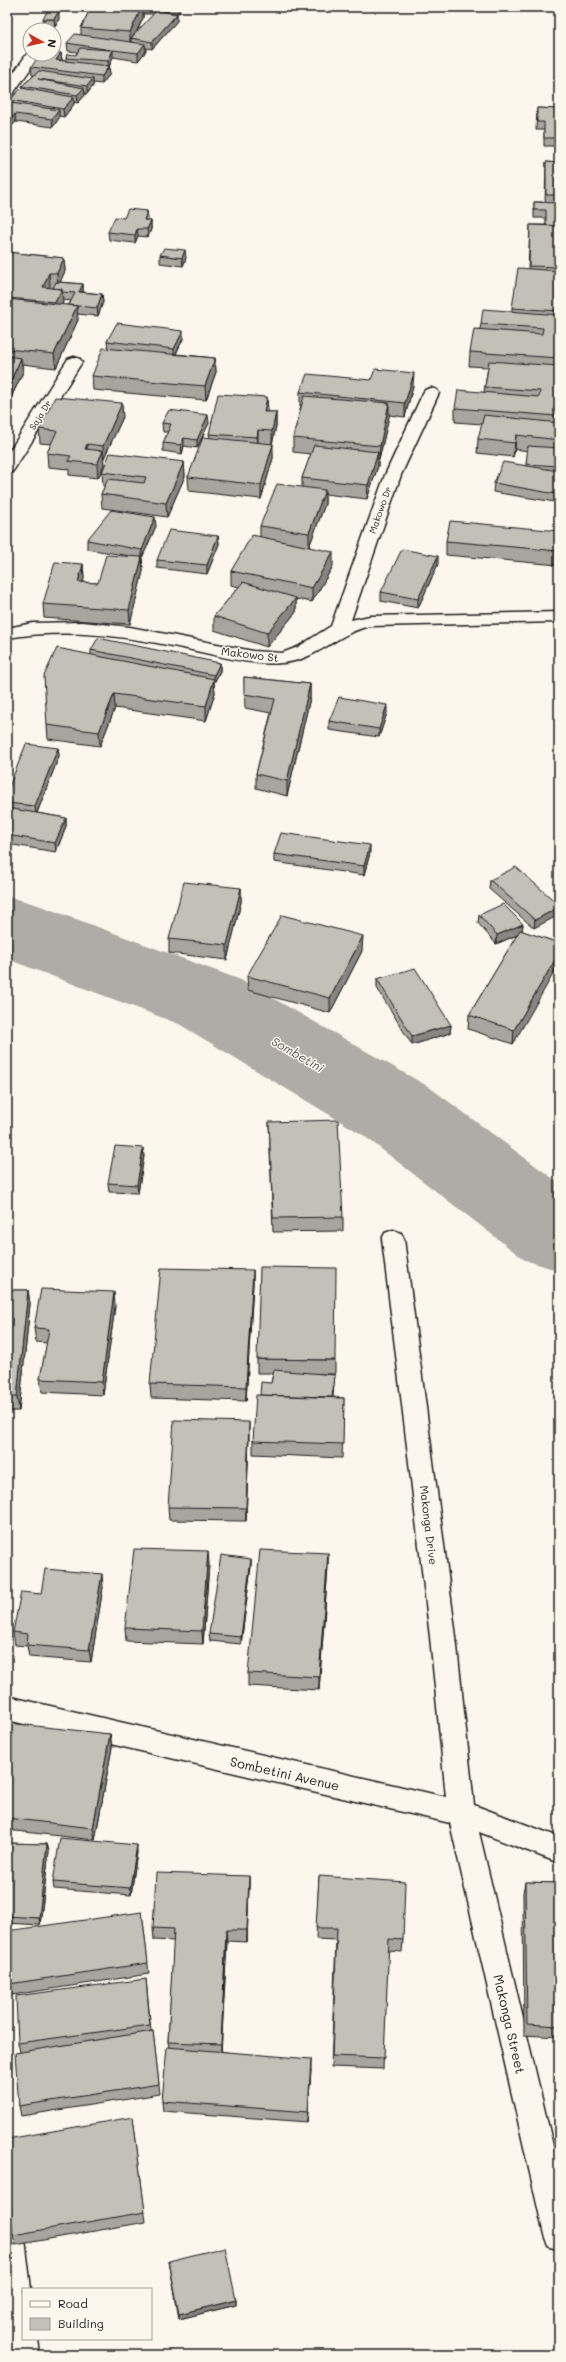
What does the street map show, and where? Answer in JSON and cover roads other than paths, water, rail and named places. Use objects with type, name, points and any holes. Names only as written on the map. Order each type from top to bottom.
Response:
[{"type":"street","points":[[7,92],[28,62]]},
{"type":"street","name":"Saja Dr","points":[[7,468],[74,362]]},
{"type":"street","name":"Makowo Dr","points":[[339,630],[393,475],[431,393]]},
{"type":"street","name":"Makowo St","points":[[7,633],[33,628],[84,626],[115,629],[237,654],[282,658],[297,656],[339,630],[355,624],[370,621],[547,619],[559,617]]},
{"type":"street","name":"Makonga Drive","points":[[393,1239],[443,1637],[461,1812]]},
{"type":"street","name":"Sombetini Avenue","points":[[7,1708],[461,1812],[559,1850]]},
{"type":"street","name":"Makonga Street","points":[[461,1812],[559,2235]]},
{"type":"street","points":[[7,2214],[22,2338]]},
{"type":"street","points":[[22,2340],[24,2355]]},
{"type":"waterway","name":"Sombetini","points":[[7,926],[210,1002],[396,1111],[559,1234]]}]
